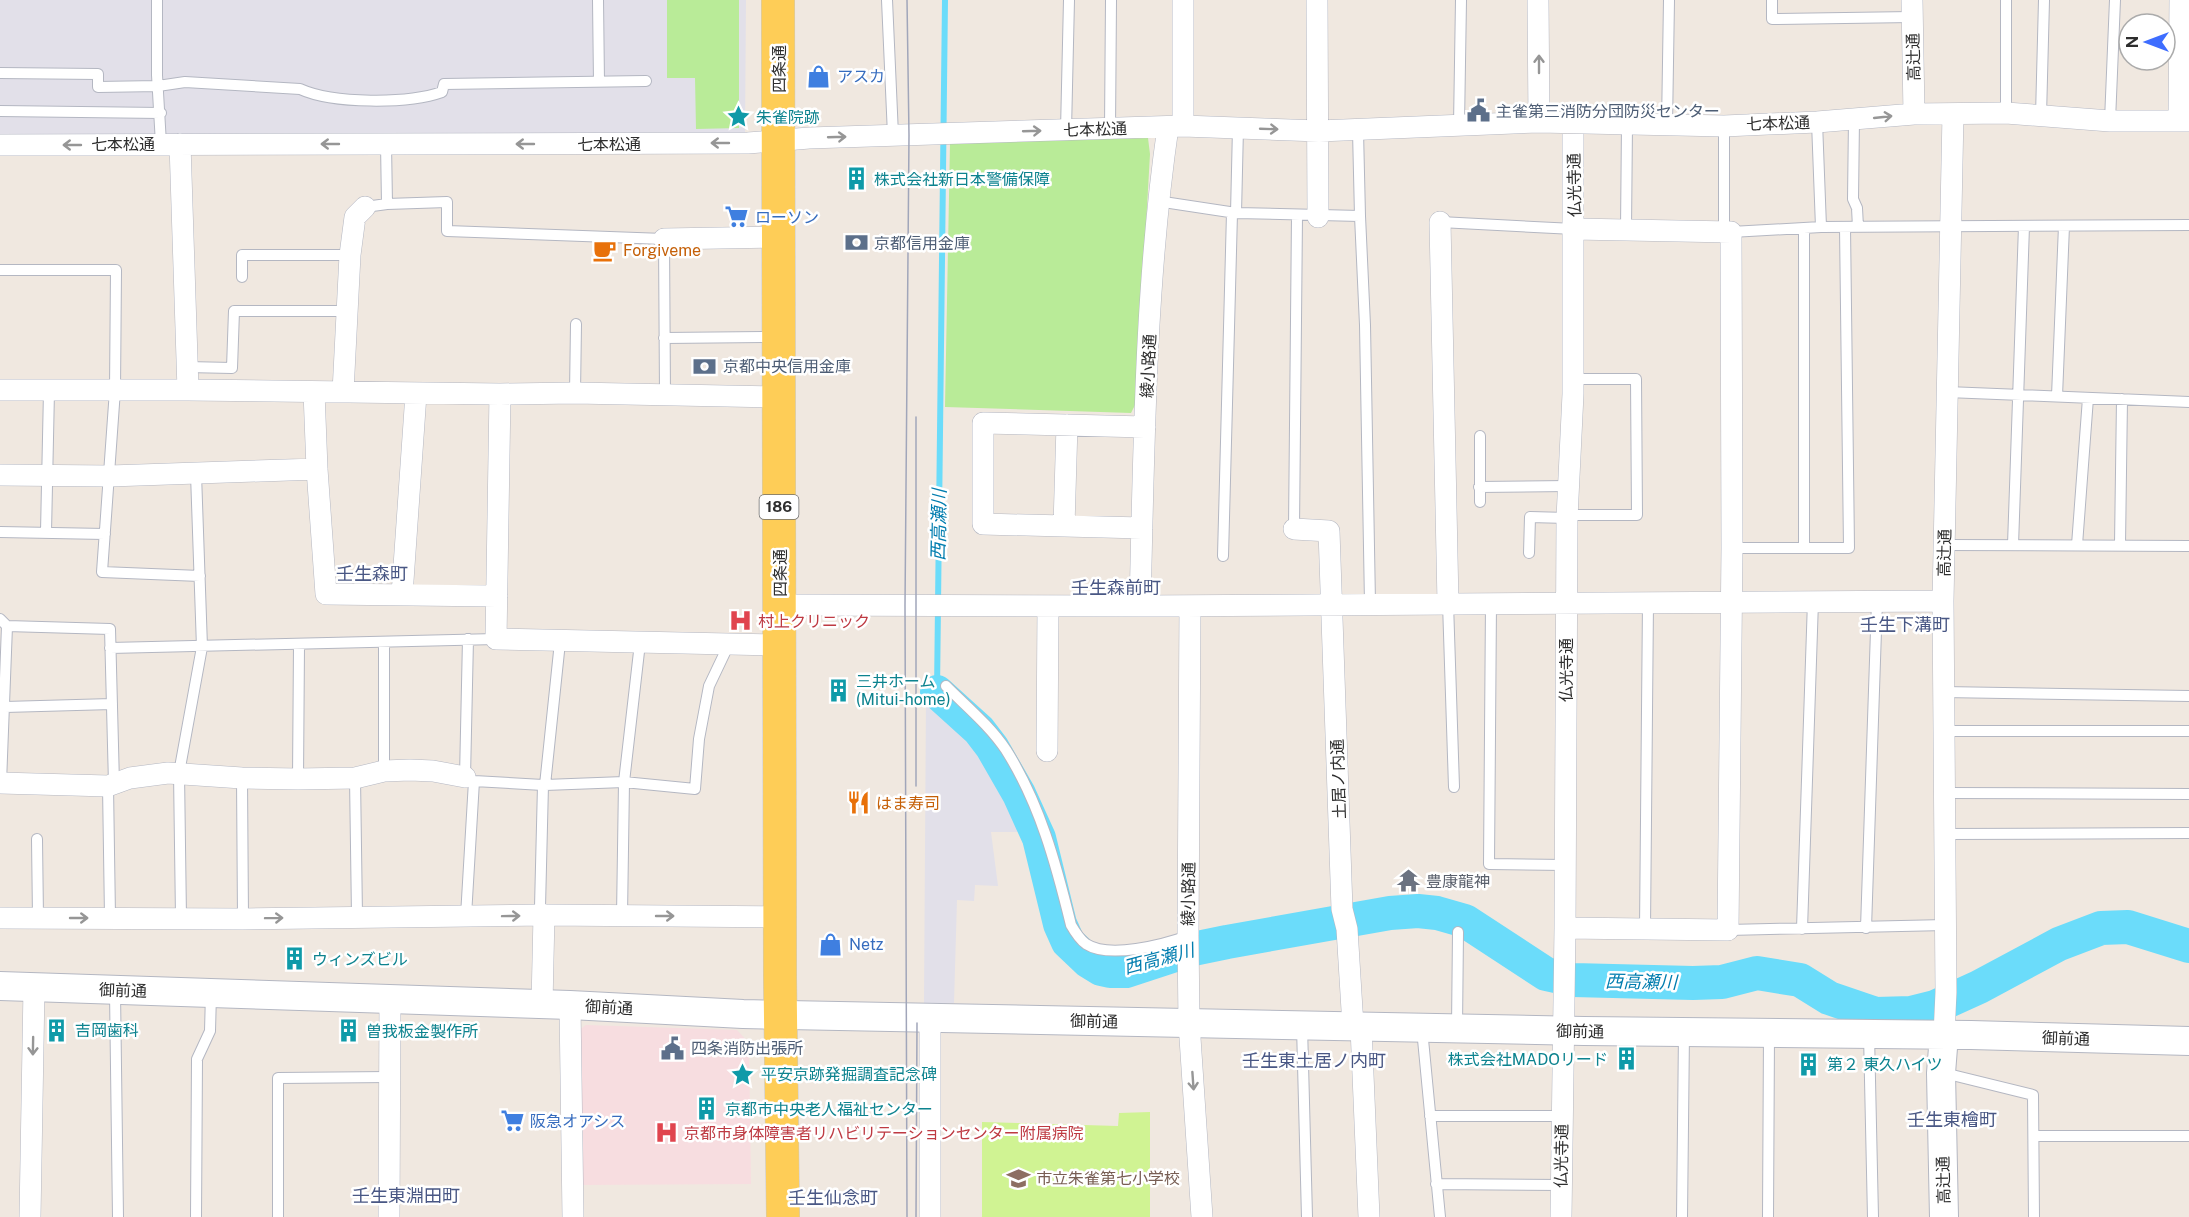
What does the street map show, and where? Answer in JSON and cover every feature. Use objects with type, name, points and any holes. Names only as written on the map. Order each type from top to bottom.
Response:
[{"type":"main road","name":"四条通","points":[[778,0],[780,1014],[783,1217]]},
{"type":"street","name":"綾小路通","points":[[1140,606],[1145,427],[1157,201],[1175,127],[1183,0]]},
{"type":"street","points":[[1307,216],[1318,131],[1317,0]]},
{"type":"street","points":[[1538,0],[1539,122]]},
{"type":"street","points":[[2180,0],[2184,121]]},
{"type":"street","name":"高辻通","points":[[1912,9],[1914,114]]},
{"type":"street","name":"七本松通","points":[[0,145],[748,143],[893,135],[1175,127],[1358,131],[1539,122],[1724,126],[1817,122],[1914,114],[2006,113],[2110,121],[2184,121]]},
{"type":"street","name":"高辻通","points":[[1944,1217],[1941,1073],[1945,1024],[1946,925],[1942,601],[1953,114]]},
{"type":"street","name":"仏光寺通","points":[[1561,1217],[1567,516],[1573,379],[1573,124]]},
{"type":"street","points":[[170,144],[188,390]]},
{"type":"street","points":[[343,392],[350,255],[355,217],[365,207]]},
{"type":"street","points":[[1440,222],[1448,603]]},
{"type":"street","points":[[1565,928],[1728,930],[1732,548],[1727,231],[1574,229]]},
{"type":"street","points":[[664,239],[779,237]]},
{"type":"street","points":[[0,390],[188,390],[416,394],[575,393],[779,398]]},
{"type":"street","points":[[314,392],[326,594],[497,596]]},
{"type":"street","points":[[402,595],[416,394]]},
{"type":"street","points":[[500,394],[496,639],[780,645]]},
{"type":"street","points":[[1142,528],[983,524],[983,423],[1145,427]]},
{"type":"street","points":[[1064,526],[1066,425]]},
{"type":"street","points":[[0,475],[110,476],[317,469]]},
{"type":"street","name":"土居ノ内通","points":[[1294,529],[1329,531],[1344,918],[1357,1027],[1369,1217]]},
{"type":"street","points":[[780,604],[1190,606],[1332,603],[1942,601]]},
{"type":"street","points":[[1047,751],[1048,606]]},
{"type":"street","name":"綾小路通","points":[[1190,606],[1189,1023],[1202,1217]]},
{"type":"street","points":[[0,783],[111,785],[147,774],[179,773],[242,778],[355,778],[384,771],[433,771],[469,779]]},
{"type":"street","points":[[0,918],[243,919],[544,915],[780,917]]},
{"type":"street","points":[[542,1004],[544,915]]},
{"type":"street","name":"御前通","points":[[0,986],[570,1005],[743,1014],[1302,1026],[1869,1034],[1945,1024],[2189,1041]]},
{"type":"street","points":[[30,1217],[34,988]]},
{"type":"street","points":[[389,1217],[390,999]]},
{"type":"street","points":[[570,1005],[573,1217]]},
{"type":"street","points":[[930,1018],[930,1217]]},
{"type":"lane","points":[[158,0],[158,86],[161,113],[170,144]]},
{"type":"lane","points":[[598,0],[598,82]]},
{"type":"lane","points":[[887,0],[893,135]]},
{"type":"lane","points":[[1066,130],[1069,0]]},
{"type":"lane","points":[[1110,129],[1111,0]]},
{"type":"lane","points":[[1459,125],[1461,0]]},
{"type":"lane","points":[[1667,125],[1669,0]]},
{"type":"lane","points":[[1772,0],[1772,19],[1912,9]]},
{"type":"lane","points":[[2006,0],[2006,113]]},
{"type":"lane","points":[[2041,116],[2044,0]]},
{"type":"lane","points":[[2110,121],[2115,0]]},
{"type":"lane","points":[[0,73],[98,74],[98,87],[158,86],[185,82],[300,89],[315,96],[360,100],[425,98],[442,92],[444,84],[646,81]]},
{"type":"lane","points":[[0,111],[161,113]]},
{"type":"lane","points":[[1854,119],[1853,199],[1857,208],[1857,227]]},
{"type":"lane","points":[[1817,122],[1821,227]]},
{"type":"lane","points":[[1626,229],[1627,124]]},
{"type":"lane","points":[[1724,126],[1727,231],[1821,227],[2189,225]]},
{"type":"lane","points":[[1223,556],[1238,128]]},
{"type":"lane","points":[[1358,131],[1365,325],[1370,603]]},
{"type":"lane","points":[[386,144],[387,204]]},
{"type":"lane","points":[[1157,201],[1234,213],[1360,216]]},
{"type":"lane","points":[[365,207],[447,202],[447,231],[664,239],[665,395]]},
{"type":"lane","points":[[1294,529],[1307,216]]},
{"type":"lane","points":[[1440,222],[1574,229]]},
{"type":"lane","points":[[2013,545],[2024,226]]},
{"type":"lane","points":[[2057,396],[2064,226]]},
{"type":"lane","points":[[1732,548],[1850,548],[1845,227]]},
{"type":"lane","points":[[1804,228],[1804,548]]},
{"type":"lane","points":[[242,277],[242,255],[350,255]]},
{"type":"lane","points":[[0,270],[116,270],[115,390],[102,572],[200,576]]},
{"type":"lane","points":[[187,367],[232,368],[234,311],[346,311]]},
{"type":"lane","points":[[575,393],[576,324]]},
{"type":"lane","points":[[664,338],[779,337]]},
{"type":"lane","points":[[1529,553],[1530,517],[1637,515],[1636,379],[1573,379]]},
{"type":"lane","points":[[46,532],[49,391]]},
{"type":"lane","points":[[1947,392],[2189,402]]},
{"type":"lane","points":[[2077,545],[2088,398]]},
{"type":"lane","points":[[2120,545],[2122,399]]},
{"type":"lane","points":[[1480,436],[1480,502]]},
{"type":"lane","points":[[181,918],[179,773],[202,647],[196,474]]},
{"type":"lane","points":[[1479,487],[1568,486]]},
{"type":"lane","points":[[0,532],[105,534]]},
{"type":"lane","points":[[1944,545],[2189,546]]},
{"type":"lane","points":[[1802,929],[1813,601]]},
{"type":"lane","points":[[1866,928],[1877,601]]},
{"type":"lane","points":[[1645,929],[1648,602]]},
{"type":"lane","points":[[1448,603],[1454,787]]},
{"type":"lane","points":[[1491,603],[1489,864],[1565,865]]},
{"type":"lane","points":[[0,783],[5,707],[3,623],[110,629],[112,704],[110,917]]},
{"type":"lane","points":[[466,916],[469,779],[468,639]]},
{"type":"lane","points":[[110,648],[496,639]]},
{"type":"lane","points":[[544,915],[540,907],[544,785],[560,642]]},
{"type":"lane","points":[[384,643],[384,771]]},
{"type":"lane","points":[[622,916],[624,782],[640,643]]},
{"type":"lane","points":[[469,779],[544,785],[624,782],[695,789],[699,739],[709,686],[729,644]]},
{"type":"lane","points":[[298,779],[299,645]]},
{"type":"lane","points":[[946,686],[996,736],[1014,765],[1044,827],[1071,925],[1078,937],[1089,946],[1129,949],[1156,947],[1188,937]]},
{"type":"lane","points":[[1943,692],[2189,696]]},
{"type":"lane","points":[[5,707],[112,704]]},
{"type":"lane","points":[[1944,731],[2189,731]]},
{"type":"lane","points":[[242,778],[243,919]]},
{"type":"lane","points":[[355,778],[357,916]]},
{"type":"lane","points":[[1944,793],[2189,794]]},
{"type":"lane","points":[[1944,834],[2189,833]]},
{"type":"lane","points":[[37,839],[38,918]]},
{"type":"lane","points":[[1728,930],[1946,925]]},
{"type":"lane","points":[[1457,1028],[1458,932]]},
{"type":"lane","points":[[115,990],[118,1217]]},
{"type":"lane","points":[[196,1217],[197,1059],[210,1031],[211,993]]},
{"type":"lane","points":[[1302,1026],[1307,1217]]},
{"type":"lane","points":[[1422,1028],[1440,1217]]},
{"type":"lane","points":[[1682,1217],[1684,1031]]},
{"type":"lane","points":[[1768,1217],[1769,1032]]},
{"type":"lane","points":[[1869,1034],[1873,1217]]},
{"type":"lane","points":[[1941,1073],[2033,1095],[2034,1217]]},
{"type":"lane","points":[[278,1217],[278,1078],[390,1077]]},
{"type":"lane","points":[[1430,1116],[1562,1116]]},
{"type":"lane","points":[[2034,1136],[2189,1136]]},
{"type":"lane","points":[[1436,1184],[1561,1185]]},
{"type":"shaded area","points":[[0,0],[746,0],[745,134],[0,138]]},
{"type":"shaded area","points":[[926,696],[984,753],[1000,778],[1027,832],[991,832],[998,886],[975,885],[974,901],[957,900],[954,1003],[924,1003]]},
{"type":"shaded area","name":"京都市身体障害者リハビリテーションセンター附属病院","points":[[586,1025],[737,1030],[749,1043],[751,1184],[582,1185],[579,1030]]},
{"type":"green space","points":[[667,0],[739,0],[739,128],[696,129],[695,78],[667,78]]},
{"type":"green space","points":[[1148,138],[1150,154],[1136,403],[1131,413],[945,407],[950,143]]},
{"type":"green space","points":[[1150,1112],[1150,1217],[982,1217],[982,1122],[1118,1126],[1119,1113]]},
{"type":"waterway","name":"西高瀬川","points":[[937,692],[945,0]]},
{"type":"waterway","name":"西高瀬川","points":[[937,692],[979,730],[992,747],[1019,794],[1039,838],[1060,924],[1068,942],[1088,961],[1101,969],[1110,971],[1126,971],[1193,949],[1227,942],[1390,913],[1418,911],[1437,913],[1465,921],[1546,974],[1573,980],[1693,983],[1722,982],[1757,973],[1800,980],[1829,998],[1876,1014],[1911,1013],[1935,1007],[1979,987],[2059,944],[2101,928],[2128,927],[2189,946]]},
{"type":"tram line","points":[[907,0],[909,135],[905,606],[907,1217]]},
{"type":"tram line","points":[[916,417],[916,786]]},
{"type":"tram line","points":[[916,1217],[917,1023]]},
{"type":"place","name":"アスカ","points":[[819,76]]},
{"type":"place","name":"主雀第三消防分団防災センター","points":[[1478,111]]},
{"type":"place","name":"朱雀院跡","points":[[738,117]]},
{"type":"place","name":"株式会社新日本警備保障","points":[[856,179]]},
{"type":"place","name":"ローソン","points":[[737,217]]},
{"type":"place","name":"京都信用金庫","points":[[856,243]]},
{"type":"place","name":"Forgiveme","points":[[605,250]]},
{"type":"place","name":"京都中央信用金庫","points":[[705,366]]},
{"type":"place","name":"村上クリニック","points":[[740,621]]},
{"type":"place","name":"三井ホーム (Mitui-home)","points":[[838,690]]},
{"type":"place","name":"はま寿司","points":[[858,803]]},
{"type":"place","name":"豊康龍神","points":[[1408,881]]},
{"type":"place","name":"Netz","points":[[831,944]]},
{"type":"place","name":"ウィンズビル","points":[[294,959]]},
{"type":"place","name":"吉岡歯科","points":[[57,1030]]},
{"type":"place","name":"曽我板金製作所","points":[[348,1031]]},
{"type":"place","name":"四条消防出張所","points":[[673,1048]]},
{"type":"place","name":"株式会社MADOリード","points":[[1626,1059]]},
{"type":"place","name":"第２ 東久ハイツ","points":[[1809,1064]]},
{"type":"place","name":"平安京跡発掘調査記念碑","points":[[743,1074]]},
{"type":"place","name":"京都市中央老人福祉センター","points":[[707,1109]]},
{"type":"place","name":"阪急オアシス","points":[[512,1121]]},
{"type":"place","name":"京都市身体障害者リハビリテーションセンター附属病院","points":[[666,1133]]},
{"type":"place","name":"市立朱雀第七小学校","points":[[1018,1178]]},
{"type":"district","name":"壬生森町","points":[[372,574]]},
{"type":"district","name":"壬生森前町","points":[[1116,588]]},
{"type":"district","name":"壬生下溝町","points":[[1905,625]]},
{"type":"district","name":"壬生東土居ノ内町","points":[[1314,1061]]},
{"type":"district","name":"壬生東檜町","points":[[1952,1120]]},
{"type":"district","name":"壬生東淵田町","points":[[406,1196]]},
{"type":"district","name":"壬生仙念町","points":[[833,1198]]}]
